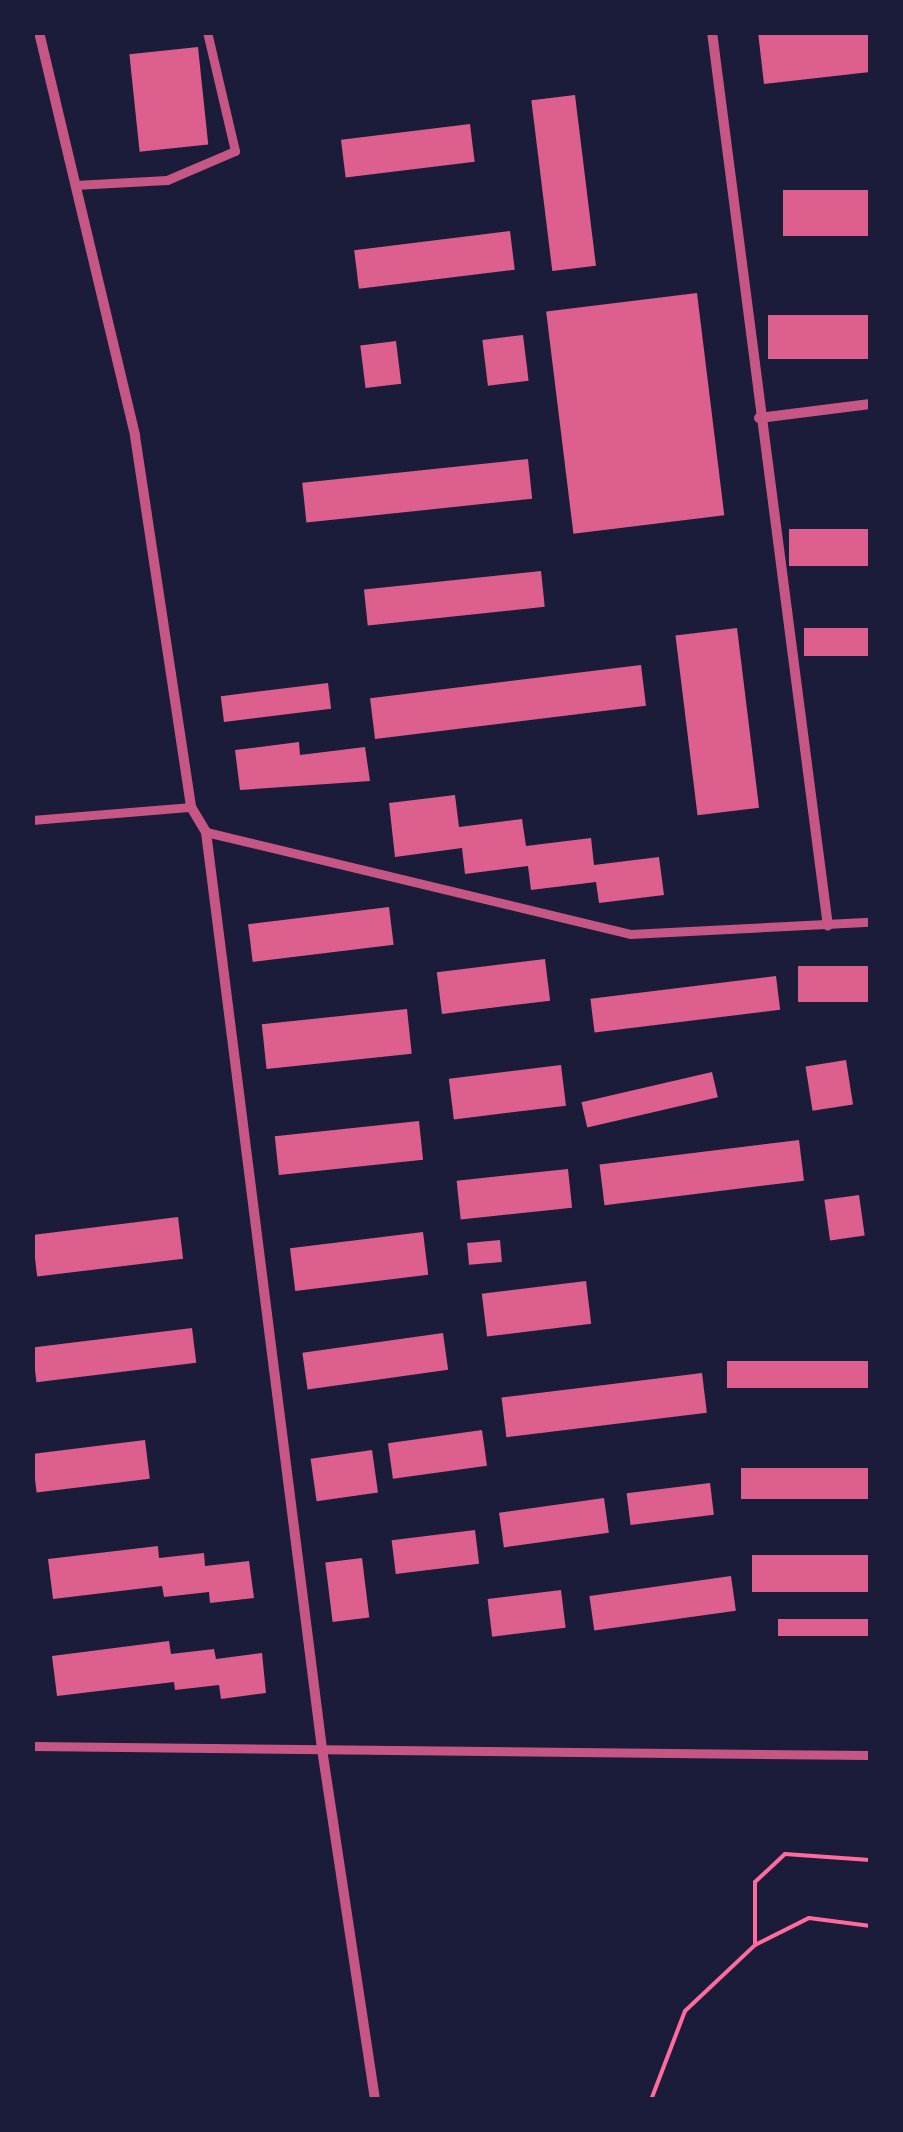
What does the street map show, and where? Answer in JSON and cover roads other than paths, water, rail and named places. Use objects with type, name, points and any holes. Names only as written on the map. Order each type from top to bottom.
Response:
[{"type":"street","points":[[39,32],[135,436],[190,807],[206,832],[322,1750],[374,2100]]},
{"type":"street","points":[[76,185],[167,180],[235,151],[207,32]]},
{"type":"street","points":[[712,32],[828,926]]},
{"type":"street","points":[[760,418],[870,404]]},
{"type":"street","points":[[32,820],[190,807]]},
{"type":"street","points":[[206,832],[630,934],[870,922]]},
{"type":"street","points":[[32,1746],[870,1755]]}]
